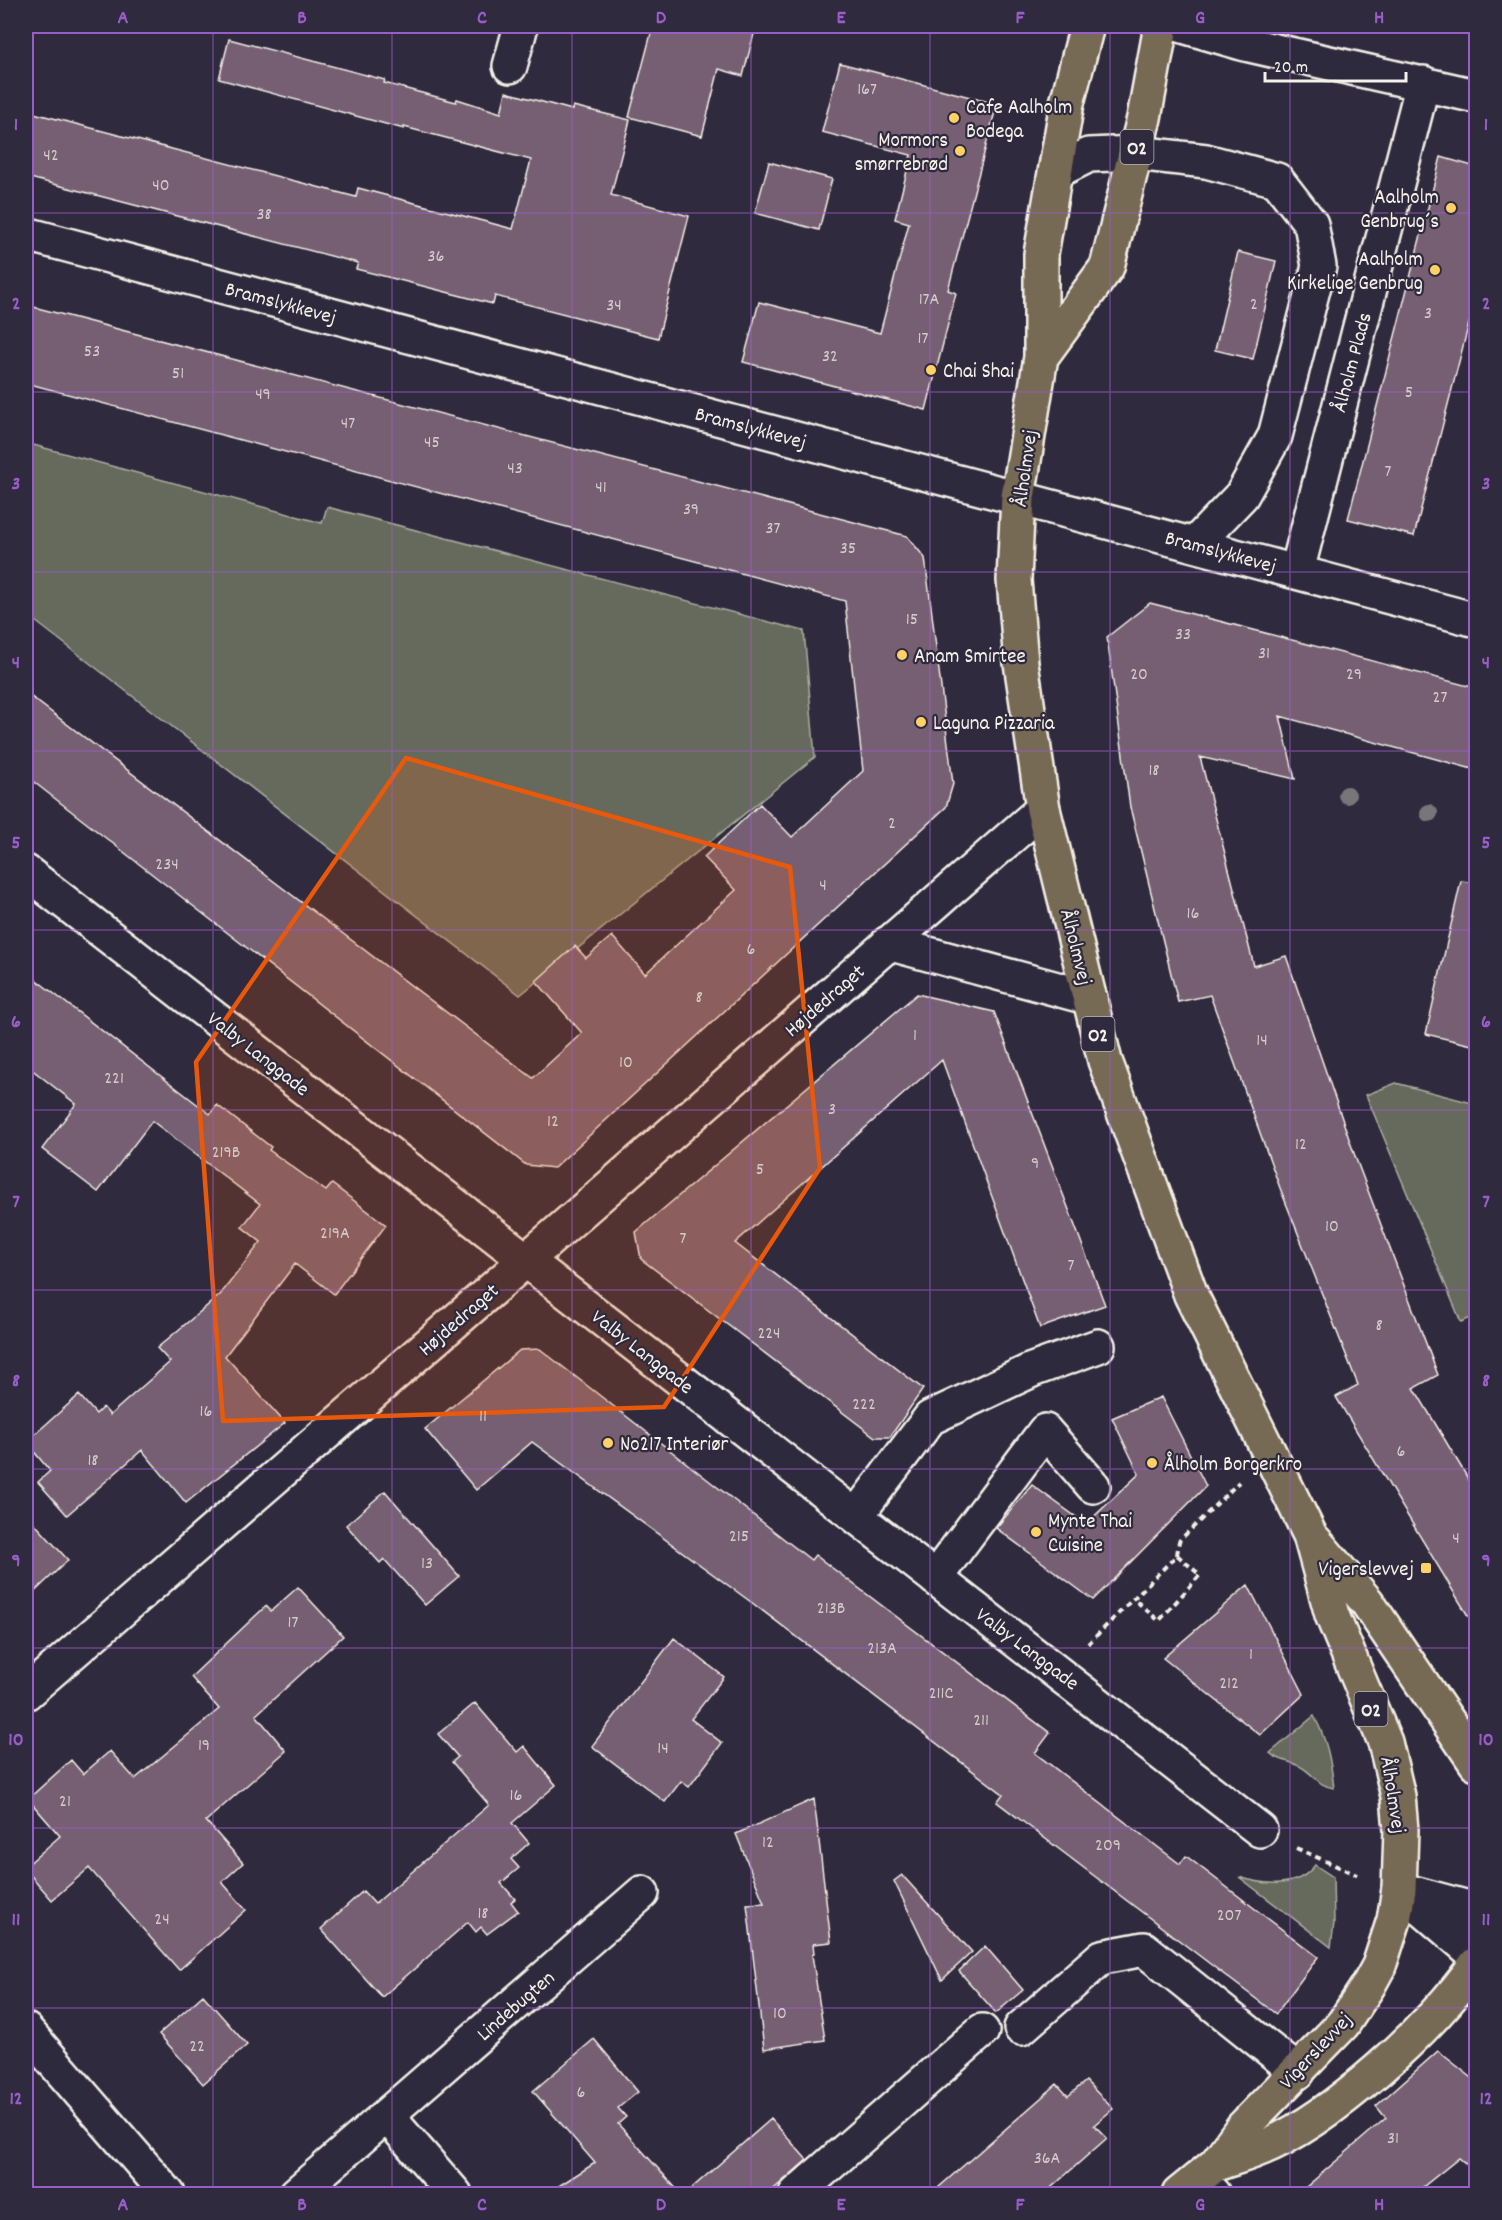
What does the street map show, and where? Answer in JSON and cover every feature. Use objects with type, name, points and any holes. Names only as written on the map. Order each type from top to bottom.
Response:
[{"type":"main road","name":"Ålholmvej","points":[[1088,26],[1067,103],[1041,254],[1041,357],[1018,497],[1014,580],[1021,663],[1042,809],[1105,1061],[1191,1295],[1310,1535],[1332,1616],[1385,1742],[1399,1807],[1401,1835],[1399,1889]]},
{"type":"main road","name":"Ålholmvej","points":[[1041,357],[1107,267],[1136,153],[1161,26]]},
{"type":"main road","name":"Ålholmvej","points":[[1310,1535],[1367,1602],[1476,1762]]},
{"type":"main road","name":"Vigerslevvej","points":[[1202,2183],[1242,2128],[1343,2024],[1368,1986],[1387,1944],[1399,1889]]},
{"type":"main road","name":"Vigerslevvej","points":[[1202,2183],[1296,2131],[1334,2105],[1372,2074],[1435,2015],[1462,1985],[1476,1964]]},
{"type":"street","points":[[510,66],[521,26]]},
{"type":"street","points":[[1183,26],[1245,45],[1476,96]]},
{"type":"street","name":"Ålholm Plads","points":[[1296,571],[1423,83]]},
{"type":"street","points":[[1057,171],[1089,155],[1136,153],[1206,161],[1277,180],[1311,224],[1319,266],[1275,436],[1242,495],[1195,544]]},
{"type":"street","name":"Bramslykkevej","points":[[26,234],[1476,620]]},
{"type":"street","name":"Højdedraget","points":[[26,1693],[1042,809]]},
{"type":"street","name":"Valby Langgade","points":[[26,872],[935,1578],[1060,1672],[1260,1830]]},
{"type":"street","points":[[888,943],[1090,998]]},
{"type":"street","points":[[856,1516],[930,1418],[1032,1370],[1098,1346]]},
{"type":"street","points":[[935,1578],[1045,1431],[1093,1486]]},
{"type":"street","points":[[1399,1889],[1476,1910]]},
{"type":"street","points":[[1399,1889],[1476,1954]]},
{"type":"street","name":"Lindebugten","points":[[296,2194],[388,2117],[642,1893]]},
{"type":"street","points":[[1021,2028],[1102,1957],[1144,1949],[1298,2072]]},
{"type":"street","points":[[26,2030],[168,2194]]},
{"type":"street","points":[[796,2194],[982,2031]]},
{"type":"street","points":[[388,2117],[454,2194]]},
{"type":"path","points":[[1060,1672],[1177,1555],[1179,1541],[1269,1452]]},
{"type":"path","points":[[1134,1599],[1160,1621],[1200,1575],[1177,1555]]},
{"type":"path","points":[[1260,1830],[1339,1869]]},
{"type":"highlighted area","points":[[406,758],[790,867],[820,1168],[664,1407],[223,1421],[196,1062]]},
{"type":"green space","points":[[26,443],[322,523],[327,507],[804,631],[815,757],[520,995],[26,614]]},
{"type":"green space","points":[[1396,1083],[1476,1104],[1476,1316],[1461,1322],[1366,1095]]},
{"type":"green space","points":[[1314,1716],[1328,1751],[1334,1788],[1320,1783],[1297,1765],[1270,1753]]},
{"type":"green space","points":[[1315,1865],[1333,1877],[1334,1923],[1331,1947],[1239,1877],[1259,1882],[1280,1883],[1299,1878]]},
{"type":"building","points":[[653,26],[756,26],[743,76],[719,69],[702,136],[629,117]]},
{"type":"building","points":[[229,39],[385,80],[384,83],[456,102],[457,99],[501,113],[506,92],[572,110],[573,106],[630,120],[611,195],[689,216],[658,338],[495,296],[493,304],[356,269],[358,263],[26,177],[26,111],[356,197],[358,188],[513,229],[531,160],[404,127],[404,129],[219,79]]},
{"type":"building","points":[[840,63],[997,104],[948,290],[956,293],[926,410],[743,362],[759,302],[880,333],[909,223],[895,219],[911,155],[822,132]]},
{"type":"building","points":[[1441,157],[1476,167],[1476,296],[1414,536],[1348,519]]},
{"type":"building","points":[[769,162],[832,179],[819,230],[755,213]]},
{"type":"building","points":[[1238,252],[1276,261],[1253,359],[1215,350]]},
{"type":"building","points":[[26,305],[907,536],[925,558],[953,784],[946,807],[554,1168],[526,1165],[26,776],[26,693],[533,1078],[582,1033],[536,981],[575,946],[586,958],[612,936],[645,974],[736,890],[704,857],[760,804],[792,837],[863,771],[845,601],[26,383]]},
{"type":"building","points":[[1150,603],[1476,688],[1476,770],[1280,716],[1295,779],[1200,757],[1254,966],[1286,956],[1356,1159],[1438,1375],[1414,1388],[1476,1492],[1476,1629],[1336,1397],[1358,1385],[1280,1188],[1210,995],[1178,1002],[1130,807],[1107,637]]},
{"type":"building","points":[[1461,881],[1476,883],[1476,1046],[1426,1034]]},
{"type":"building","points":[[26,972],[210,1114],[217,1105],[271,1147],[269,1150],[326,1191],[332,1184],[386,1225],[334,1294],[295,1264],[225,1356],[285,1423],[186,1503],[142,1450],[67,1515],[38,1482],[50,1471],[26,1442],[79,1395],[96,1414],[103,1407],[110,1415],[170,1362],[157,1348],[220,1295],[261,1242],[242,1227],[260,1204],[152,1121],[98,1192],[42,1149],[76,1104],[26,1065]]},
{"type":"building","points":[[917,994],[994,1012],[1105,1305],[1040,1328],[942,1060],[735,1243],[923,1389],[890,1437],[875,1437],[641,1259],[636,1232]]},
{"type":"building","points":[[540,1349],[811,1560],[815,1555],[1050,1733],[1035,1753],[1180,1864],[1186,1856],[1318,1957],[1276,2014],[997,1802],[1003,1794],[751,1602],[532,1442],[476,1490],[425,1429],[520,1350]]},
{"type":"building","points":[[1161,1397],[1206,1486],[1093,1600],[996,1528],[1032,1485],[1086,1524],[1139,1474],[1112,1418]]},
{"type":"building","points":[[385,1491],[459,1576],[425,1605],[384,1559],[380,1563],[346,1525]]},
{"type":"building","points":[[26,1514],[68,1560],[26,1600]]},
{"type":"building","points":[[1248,1585],[1304,1694],[1260,1735],[1163,1658]]},
{"type":"building","points":[[298,1587],[343,1636],[256,1715],[286,1751],[206,1821],[243,1863],[222,1882],[246,1910],[179,1970],[89,1868],[52,1900],[26,1870],[26,1866],[60,1836],[28,1799],[71,1760],[83,1774],[110,1751],[135,1779],[219,1709],[191,1677],[266,1606],[271,1611]]},
{"type":"building","points":[[674,1638],[724,1677],[691,1719],[722,1743],[689,1787],[681,1781],[665,1802],[592,1746]]},
{"type":"building","points":[[475,1703],[517,1752],[524,1746],[556,1785],[512,1823],[529,1843],[511,1859],[519,1868],[501,1883],[515,1899],[511,1902],[518,1911],[487,1934],[481,1927],[476,1932],[468,1922],[382,1997],[321,1929],[363,1891],[375,1904],[489,1805],[452,1762],[458,1757],[438,1734]]},
{"type":"building","points":[[814,1799],[831,1942],[813,1944],[814,1954],[812,1955],[825,2040],[764,2049],[747,1904],[764,1903],[736,1834]]},
{"type":"building","points":[[902,1875],[972,1952],[942,1980],[894,1881]]},
{"type":"building","points":[[985,1946],[1023,1990],[996,2013],[959,1971]]},
{"type":"building","points":[[203,1995],[247,2045],[203,2084],[159,2034]]},
{"type":"building","points":[[594,2039],[638,2092],[618,2108],[626,2117],[618,2124],[681,2194],[546,2194],[595,2163],[533,2091]]},
{"type":"building","points":[[1438,2051],[1476,2081],[1476,2172],[1459,2158],[1414,2194],[1298,2194],[1386,2118],[1376,2106]]},
{"type":"building","points":[[1086,2081],[1113,2109],[1094,2125],[1107,2138],[1044,2194],[931,2194],[1057,2084],[1068,2096]]},
{"type":"building","points":[[771,2119],[807,2160],[768,2194],[685,2194]]},
{"type":"place","name":"Cafe Aalholm Bodega","points":[[954,118]]},
{"type":"place","name":"Mormors smørrebrød","points":[[960,151]]},
{"type":"place","name":"Aalholm Genbrug´s","points":[[1451,208]]},
{"type":"place","name":"Aalholm Kirkelige Genbrug","points":[[1435,270]]},
{"type":"place","name":"Chai Shai","points":[[931,370]]},
{"type":"place","name":"Anam Smirtee","points":[[902,655]]},
{"type":"place","name":"Laguna Pizzaria","points":[[921,722]]},
{"type":"place","name":"No217 Interiør","points":[[608,1443]]},
{"type":"place","name":"Ålholm Borgerkro","points":[[1152,1463]]},
{"type":"place","name":"Mynte Thai Cuisine","points":[[1036,1532]]},
{"type":"place","name":"Vigerslevvej","points":[[1426,1568]]}]
